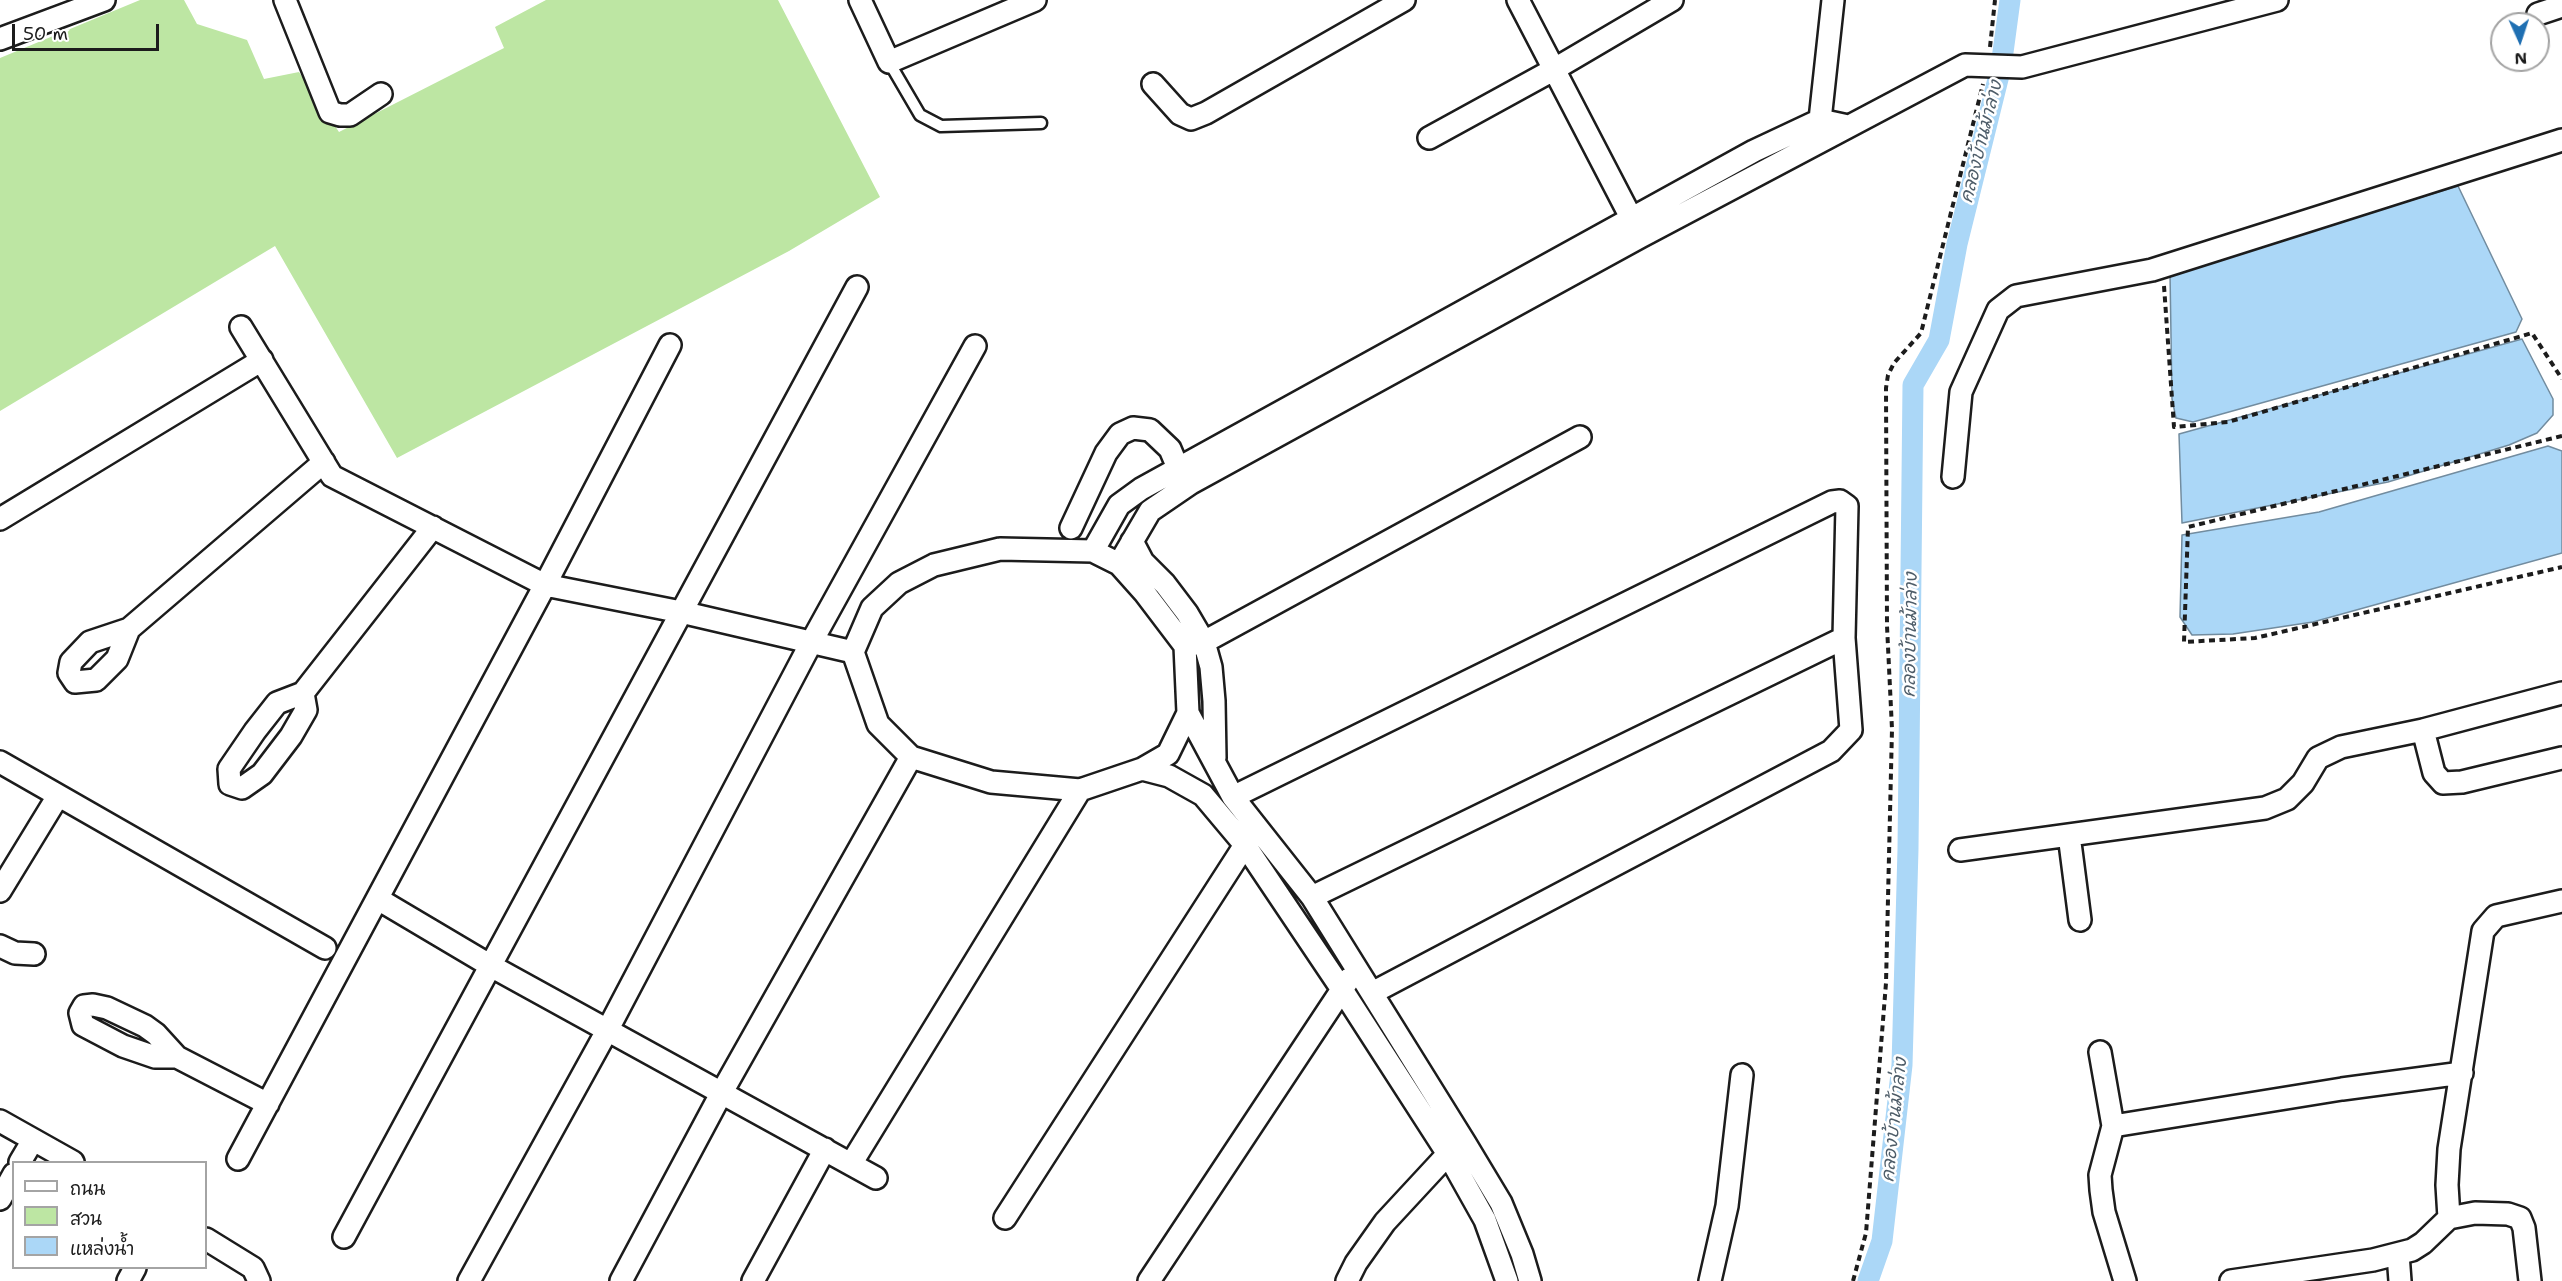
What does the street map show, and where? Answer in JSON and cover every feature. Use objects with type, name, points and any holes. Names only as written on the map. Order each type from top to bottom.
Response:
[{"type":"street","points":[[0,39],[104,0]]},
{"type":"street","points":[[285,0],[330,112],[350,115],[381,94]]},
{"type":"street","points":[[860,0],[889,62],[1035,0]]},
{"type":"street","points":[[1154,84],[1180,114],[1191,119],[1206,113],[1404,0]]},
{"type":"street","points":[[1518,0],[1636,228]]},
{"type":"street","points":[[1429,138],[1553,70],[1672,0]]},
{"type":"street","points":[[1636,228],[1765,171],[1821,130],[1833,0]]},
{"type":"street","points":[[1093,551],[1119,505],[1141,489],[1184,476],[1636,228],[1755,151],[1821,130],[1848,126],[1965,65],[2022,67],[2277,0]]},
{"type":"street","points":[[2544,12],[2562,6]]},
{"type":"street","points":[[1953,477],[1961,392],[1998,310],[2016,296],[2162,267],[2562,140]]},
{"type":"street","points":[[1755,151],[1765,171]]},
{"type":"street","points":[[344,1237],[857,287]]},
{"type":"street","points":[[242,327],[332,476],[545,585],[681,612],[854,652]]},
{"type":"street","points":[[238,1159],[545,585],[670,345]]},
{"type":"street","points":[[469,1281],[608,1029],[812,641],[975,346]]},
{"type":"street","points":[[0,519],[262,360]]},
{"type":"street","points":[[1071,528],[1106,453],[1120,434],[1133,428],[1150,430],[1170,449],[1184,476]]},
{"type":"street","points":[[1195,644],[1580,436]]},
{"type":"street","points":[[129,629],[324,462]]},
{"type":"street","points":[[1119,564],[1150,511],[1184,476]]},
{"type":"street","points":[[1233,797],[1821,507],[1840,501],[1847,506],[1844,638],[1851,730],[1831,751],[1372,993]]},
{"type":"street","points":[[303,693],[433,527]]},
{"type":"street","points":[[1132,541],[1143,562],[1165,584],[1187,613],[1195,644],[1212,678],[1215,759]]},
{"type":"street","points":[[1000,549],[1093,551],[1119,564],[1195,644],[1188,713],[1168,754],[1142,770],[1080,790],[991,782],[910,757],[878,724],[854,652],[872,608],[898,583],[934,565],[1000,549]]},
{"type":"street","points":[[1312,897],[1844,638]]},
{"type":"street","points":[[1960,850],[2265,808],[2287,799],[2303,783],[2318,758],[2341,747],[2423,730],[2562,693]]},
{"type":"street","points":[[1188,713],[1215,759],[1233,797],[1312,897],[1501,1203],[1522,1254],[1530,1281]]},
{"type":"street","points":[[2423,730],[2434,773],[2443,783],[2462,782],[2562,758]]},
{"type":"street","points":[[621,1281],[722,1092],[910,757]]},
{"type":"street","points":[[0,762],[325,948]]},
{"type":"street","points":[[1142,770],[1169,776],[1203,795],[1245,845],[1448,1154],[1485,1220],[1507,1281]]},
{"type":"street","points":[[851,1164],[1080,790]]},
{"type":"street","points":[[0,891],[58,796]]},
{"type":"street","points":[[2069,835],[2080,920]]},
{"type":"street","points":[[1005,1218],[1245,845]]},
{"type":"street","points":[[378,899],[491,966],[876,1178]]},
{"type":"street","points":[[2449,1218],[2447,1185],[2450,1149],[2483,932],[2496,915],[2562,901]]},
{"type":"street","points":[[0,946],[15,954],[34,954]]},
{"type":"street","points":[[1149,1281],[1341,988],[1357,969]]},
{"type":"street","points":[[2100,1052],[2114,1126],[2100,1175],[2101,1190],[2104,1212],[2125,1281]]},
{"type":"street","points":[[177,1057],[268,1104]]},
{"type":"street","points":[[2114,1126],[2342,1089],[2462,1073]]},
{"type":"street","points":[[1710,1281],[1727,1206],[1742,1075]]},
{"type":"street","points":[[0,1121],[71,1161]]},
{"type":"street","points":[[21,1161],[33,1140]]},
{"type":"street","points":[[753,1281],[825,1149]]},
{"type":"street","points":[[1347,1281],[1356,1263],[1385,1222],[1448,1154]]},
{"type":"street","points":[[0,1199],[12,1178]]},
{"type":"street","points":[[2231,1281],[2373,1260],[2398,1254],[2412,1250],[2423,1243],[2449,1218],[2475,1213],[2508,1214],[2520,1218],[2524,1228],[2530,1281]]},
{"type":"street","points":[[207,1240],[253,1268],[259,1281]]},
{"type":"street","points":[[2398,1254],[2400,1281]]},
{"type":"lane","points":[[889,62],[920,115],[941,126],[1041,123]]},
{"type":"path","points":[[1993,22],[1995,0]]},
{"type":"path","points":[[1853,1281],[1866,1233],[1886,983],[1892,729],[1887,626],[1886,388],[1888,375],[1894,363],[1921,333],[1985,76]]},
{"type":"path","points":[[2162,267],[2174,427],[2228,422],[2532,333],[2562,379]]},
{"type":"path","points":[[2562,436],[2188,527],[2184,642],[2255,638],[2562,567]]},
{"type":"green space","points":[[140,0],[184,0],[197,24],[247,40],[264,79],[299,72],[339,132],[504,48],[495,27],[546,0],[778,0],[880,197],[789,251],[397,458],[275,246],[0,411],[0,58]]},
{"type":"water","points":[[2458,186],[2522,319],[2516,332],[2193,422],[2176,418],[2172,399],[2170,273]]},
{"type":"water","points":[[2522,339],[2553,399],[2553,415],[2537,433],[2509,445],[2388,482],[2182,523],[2179,434]]},
{"type":"water","points":[[2548,446],[2562,451],[2562,553],[2313,622],[2233,634],[2192,635],[2180,617],[2182,535],[2319,512]]},
{"type":"waterway","name":"คลองบ้านม้าล่าง","points":[[1868,1281],[1882,1241],[1902,1065],[1908,849],[1913,385],[1939,340],[1957,244],[2001,67],[2010,0]]}]
